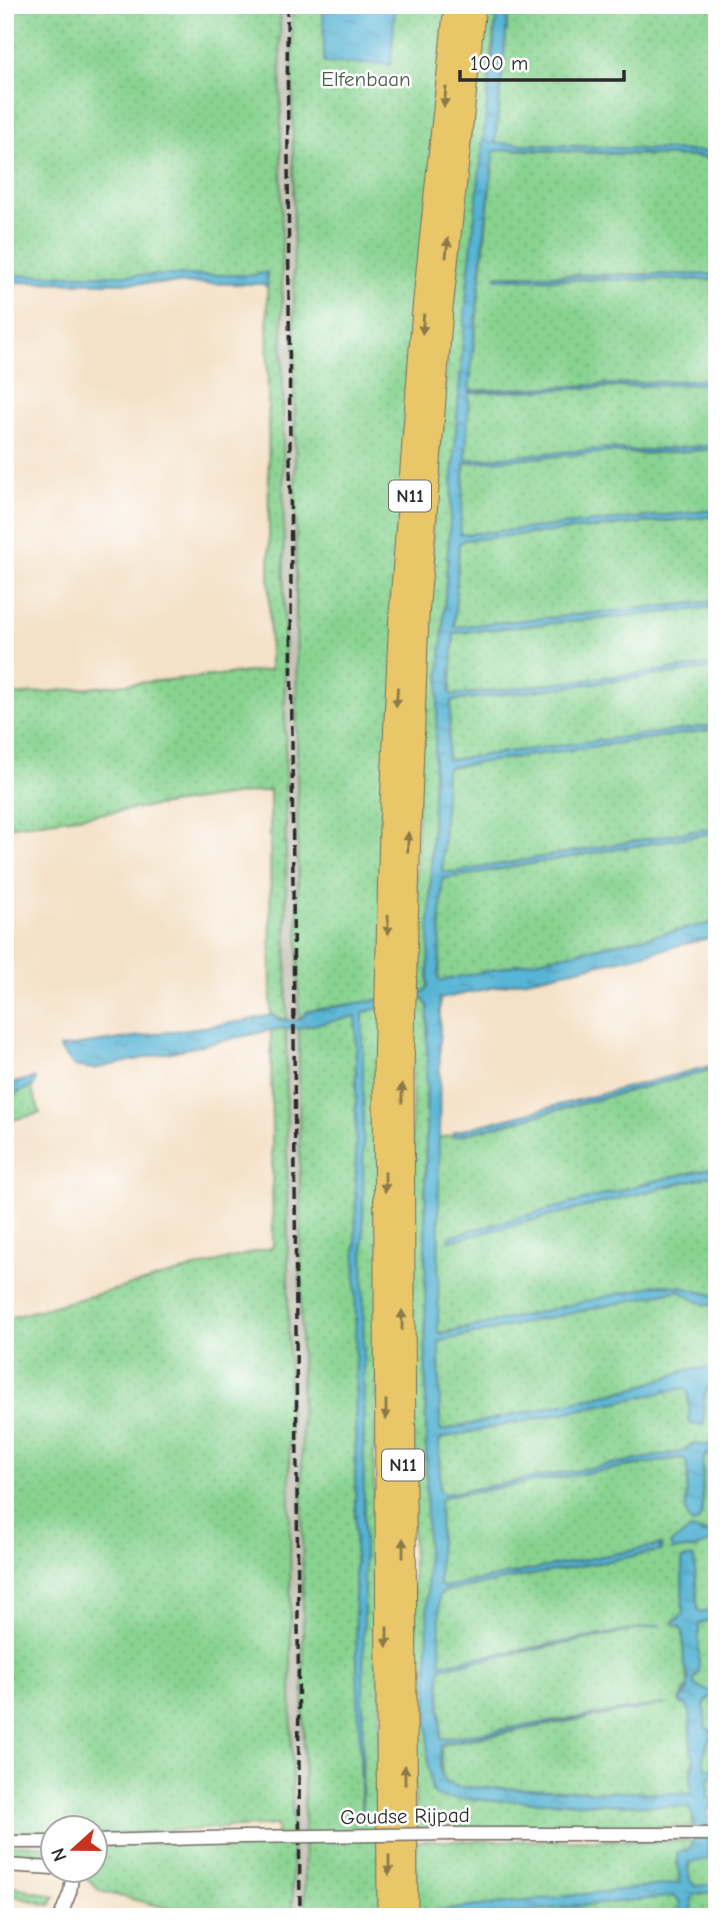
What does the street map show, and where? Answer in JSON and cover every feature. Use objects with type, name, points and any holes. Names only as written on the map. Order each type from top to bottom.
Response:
[{"type":"highway","name":"N11","points":[[395,986],[391,827],[402,601],[424,309],[456,5]]},
{"type":"highway","name":"N11","points":[[389,1917],[386,1427],[395,986],[417,617],[440,309],[474,5]]},
{"type":"highway","name":"N11","points":[[394,1014],[407,1917]]},
{"type":"street","name":"Goudse Rijpad","points":[[108,1841],[449,1834],[717,1834]]},
{"type":"street","points":[[5,1842],[38,1842]]},
{"type":"street","points":[[5,1865],[38,1867]]},
{"type":"street","points":[[60,1917],[71,1884]]},
{"type":"shaded area","points":[[280,5],[292,5],[299,1020],[287,1020]]},
{"type":"shaded area","points":[[286,1028],[299,1028],[305,1917],[293,1917]]},
{"type":"green space","points":[[5,5],[280,5],[287,1020],[271,1015],[270,790],[5,827],[5,696],[270,670],[267,273],[5,275]]},
{"type":"green space","name":"Elfenbaan","points":[[292,5],[451,5],[374,1449],[374,1488],[380,1516],[381,1917],[305,1917]]},
{"type":"green space","points":[[482,5],[498,5],[456,430],[434,763],[428,986],[424,992],[414,994],[418,783],[436,473]]},
{"type":"green space","points":[[509,5],[717,5],[717,152],[495,143]]},
{"type":"green space","points":[[500,149],[717,158],[717,274],[496,277],[717,280],[717,379],[469,391],[494,151]]},
{"type":"green space","points":[[717,383],[717,445],[637,451],[611,448],[466,460],[469,393]]},
{"type":"green space","points":[[717,449],[717,510],[460,535],[465,463],[612,452],[643,454]]},
{"type":"green space","points":[[717,516],[717,601],[454,627],[459,543],[465,540]]},
{"type":"green space","points":[[717,607],[717,664],[484,692],[450,693],[454,633]]},
{"type":"green space","points":[[717,668],[717,725],[447,761],[451,701]]},
{"type":"green space","points":[[717,729],[717,827],[442,872],[446,769],[449,767]]},
{"type":"green space","points":[[717,832],[717,922],[439,982],[442,879]]},
{"type":"green space","points":[[423,998],[428,1006],[425,1301],[432,1791],[461,1799],[689,1807],[692,1810],[693,1827],[415,1829],[410,1224],[414,1000]]},
{"type":"green space","points":[[286,1028],[293,1917],[279,1917],[279,1912],[187,1913],[100,1891],[93,1884],[108,1884],[108,1844],[278,1842],[277,1825],[108,1834],[108,1814],[38,1814],[38,1837],[5,1837],[5,1319],[273,1247],[271,1030]]},
{"type":"green space","points":[[717,1068],[717,1167],[670,1177],[451,1236],[450,1241],[717,1174],[717,1296],[677,1286],[657,1285],[438,1333],[439,1138],[453,1135],[455,1137]]},
{"type":"green space","points":[[31,1087],[40,1113],[5,1122],[5,1097]]},
{"type":"green space","points":[[679,1290],[702,1303],[717,1305],[717,1367],[688,1370],[636,1388],[440,1431],[441,1341]]},
{"type":"green space","points":[[717,1379],[717,1444],[694,1443],[681,1452],[444,1494],[440,1491],[439,1443],[442,1438],[684,1388],[688,1391],[690,1423],[703,1425],[705,1393]]},
{"type":"green space","points":[[717,1453],[717,1533],[689,1531],[673,1550],[695,1548],[717,1541],[717,1609],[700,1612],[698,1610],[694,1558],[682,1560],[683,1614],[673,1621],[683,1631],[684,1664],[689,1685],[679,1700],[690,1712],[691,1750],[694,1758],[691,1794],[458,1787],[442,1781],[441,1746],[445,1744],[665,1704],[441,1739],[440,1668],[660,1625],[440,1664],[439,1595],[446,1591],[661,1551],[662,1548],[660,1545],[444,1587],[439,1585],[440,1500],[448,1496],[680,1458],[685,1459],[688,1466],[686,1512],[702,1513],[703,1459],[706,1455]]},
{"type":"green space","points":[[717,1617],[717,1691],[709,1692],[694,1684],[699,1673],[698,1623]]},
{"type":"green space","points":[[717,1697],[717,1732],[706,1728],[704,1705],[709,1698]]},
{"type":"green space","points":[[717,1736],[717,1770],[705,1767],[703,1757],[709,1739]]},
{"type":"green space","points":[[717,1776],[717,1801],[708,1798],[708,1777]]},
{"type":"green space","points":[[415,1841],[693,1841],[691,1848],[677,1859],[680,1883],[673,1885],[436,1911],[431,1917],[416,1917]]},
{"type":"green space","points":[[717,1841],[717,1884],[695,1887],[690,1880],[688,1863],[708,1859],[708,1842]]},
{"type":"green space","points":[[5,1845],[38,1845],[38,1861],[5,1859]]},
{"type":"green space","points":[[5,1884],[55,1897],[50,1905],[5,1894]]},
{"type":"green space","points":[[717,1891],[717,1917],[693,1917],[691,1898],[696,1894]]},
{"type":"green space","points":[[676,1896],[680,1902],[678,1917],[471,1917]]},
{"type":"water","points":[[323,5],[395,5],[391,64],[324,63]]},
{"type":"water","points":[[498,5],[509,5],[495,143],[717,152],[717,158],[517,149],[494,151],[480,276],[483,278],[480,279],[469,391],[717,379],[717,383],[469,393],[466,460],[611,448],[637,451],[717,445],[717,449],[643,454],[612,452],[465,463],[460,535],[717,510],[717,516],[465,540],[459,543],[454,627],[717,601],[717,607],[454,633],[450,693],[484,692],[717,664],[717,668],[451,701],[447,760],[717,725],[717,729],[449,767],[446,770],[442,872],[717,827],[717,832],[442,879],[439,981],[717,922],[717,936],[440,999],[438,1332],[442,1334],[657,1285],[677,1286],[717,1296],[717,1305],[702,1303],[679,1290],[441,1341],[440,1431],[636,1388],[688,1370],[717,1367],[717,1379],[707,1387],[705,1393],[704,1425],[690,1424],[688,1392],[684,1388],[442,1438],[439,1443],[440,1491],[444,1494],[681,1452],[694,1443],[717,1444],[717,1453],[706,1455],[703,1459],[702,1513],[698,1522],[692,1524],[686,1511],[687,1466],[685,1459],[680,1458],[448,1496],[440,1500],[439,1584],[444,1587],[660,1545],[661,1551],[446,1591],[439,1595],[441,1664],[660,1625],[440,1668],[441,1739],[665,1704],[445,1743],[441,1746],[440,1772],[445,1781],[458,1787],[691,1794],[694,1758],[691,1750],[690,1712],[686,1705],[679,1701],[687,1692],[689,1679],[684,1664],[683,1631],[672,1624],[683,1614],[682,1559],[694,1557],[698,1610],[700,1612],[717,1609],[717,1617],[699,1624],[699,1673],[694,1684],[705,1690],[717,1691],[717,1697],[709,1698],[704,1705],[706,1728],[717,1732],[717,1736],[709,1739],[703,1757],[705,1767],[717,1770],[717,1776],[708,1778],[708,1798],[717,1801],[717,1808],[708,1810],[709,1859],[688,1863],[690,1880],[695,1886],[717,1884],[717,1891],[696,1894],[692,1898],[693,1917],[678,1917],[680,1902],[675,1896],[471,1917],[431,1917],[436,1911],[680,1883],[677,1853],[691,1848],[694,1826],[688,1807],[461,1799],[438,1797],[432,1791],[428,1765],[425,1196],[428,1007],[423,998],[363,1012],[362,1821],[355,1605],[356,1016],[299,1028],[276,1029],[94,1069],[74,1066],[59,1048],[271,1015],[281,1020],[299,1020],[308,1011],[424,992],[428,986],[434,763],[456,430],[468,278]]},
{"type":"water","points":[[267,272],[267,287],[263,284],[5,282],[5,275],[254,275]]},
{"type":"water","points":[[717,274],[717,280],[495,277],[497,276]]},
{"type":"water","points":[[717,1064],[717,1068],[455,1137],[453,1135],[454,1132]]},
{"type":"water","points":[[34,1078],[34,1086],[5,1097],[5,1085]]},
{"type":"water","points":[[717,1167],[717,1174],[450,1241],[448,1239],[450,1236],[670,1177]]},
{"type":"water","points":[[696,1530],[702,1534],[717,1533],[717,1541],[695,1548],[673,1550],[670,1544],[689,1531]]},
{"type":"railway","points":[[287,5],[300,1917]]}]
